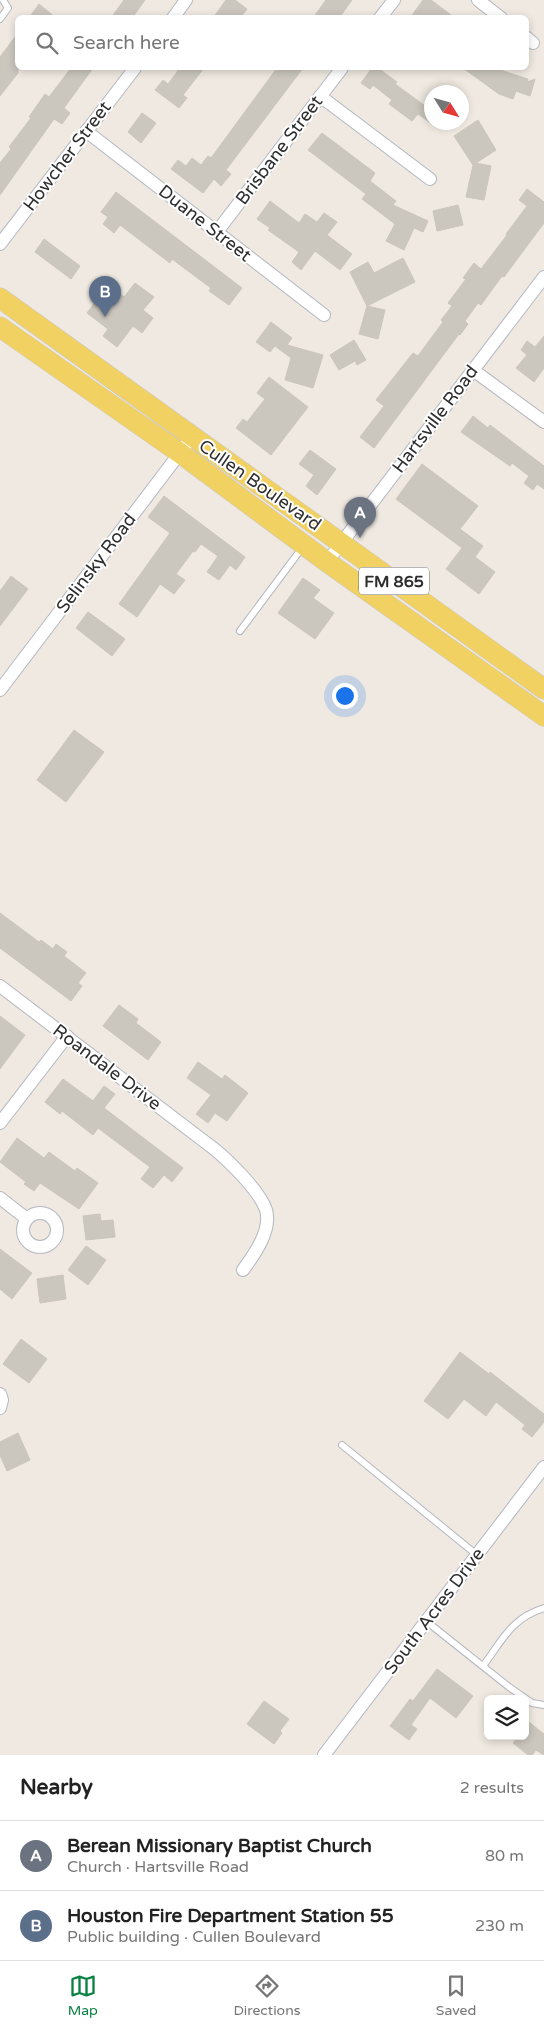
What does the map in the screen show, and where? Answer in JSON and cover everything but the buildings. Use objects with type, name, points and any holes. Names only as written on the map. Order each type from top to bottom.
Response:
[{"type":"main road","name":"Cullen Boulevard","points":[[0,298],[544,690]]},
{"type":"main road","name":"Cullen Boulevard","points":[[0,327],[180,453],[327,562],[544,716]]},
{"type":"main road","points":[[68,374],[81,358]]},
{"type":"main road","points":[[458,654],[472,637]]},
{"type":"street","points":[[175,15],[186,0]]},
{"type":"street","points":[[382,15],[394,0]]},
{"type":"street","points":[[478,0],[497,15]]},
{"type":"street","name":"Howcher Street","points":[[2,237],[133,70]]},
{"type":"street","name":"Brisbane Street","points":[[216,233],[340,70]]},
{"type":"street","points":[[320,96],[430,179]]},
{"type":"street","name":"Duane Street","points":[[86,131],[324,315]]},
{"type":"street","name":"Hartsville Road","points":[[327,562],[544,276]]},
{"type":"street","points":[[473,370],[544,422]]},
{"type":"street","name":"Selinsky Road","points":[[0,690],[192,437]]},
{"type":"street","name":"Roandale Drive","points":[[0,986],[213,1148],[239,1172],[266,1210],[266,1223],[262,1239],[254,1255],[243,1270]]},
{"type":"street","points":[[0,1123],[66,1036]]},
{"type":"street","points":[[0,1198],[27,1220]]},
{"type":"street","points":[[0,1394],[2,1400],[0,1408]]},
{"type":"street","name":"South Acres Drive","points":[[324,1755],[477,1554],[543,1471]]},
{"type":"lane","points":[[0,19],[8,8],[3,0]]},
{"type":"lane","points":[[240,631],[305,545]]},
{"type":"lane","points":[[342,1445],[477,1554]]},
{"type":"lane","points":[[483,1666],[501,1638],[515,1623],[533,1611],[544,1608]]},
{"type":"lane","points":[[426,1621],[532,1703],[544,1705]]},
{"type":"place","name":"Houston Fire Department Station 55","points":[[105,317]]},
{"type":"place","name":"Berean Missionary Baptist Church","points":[[360,538]]}]
